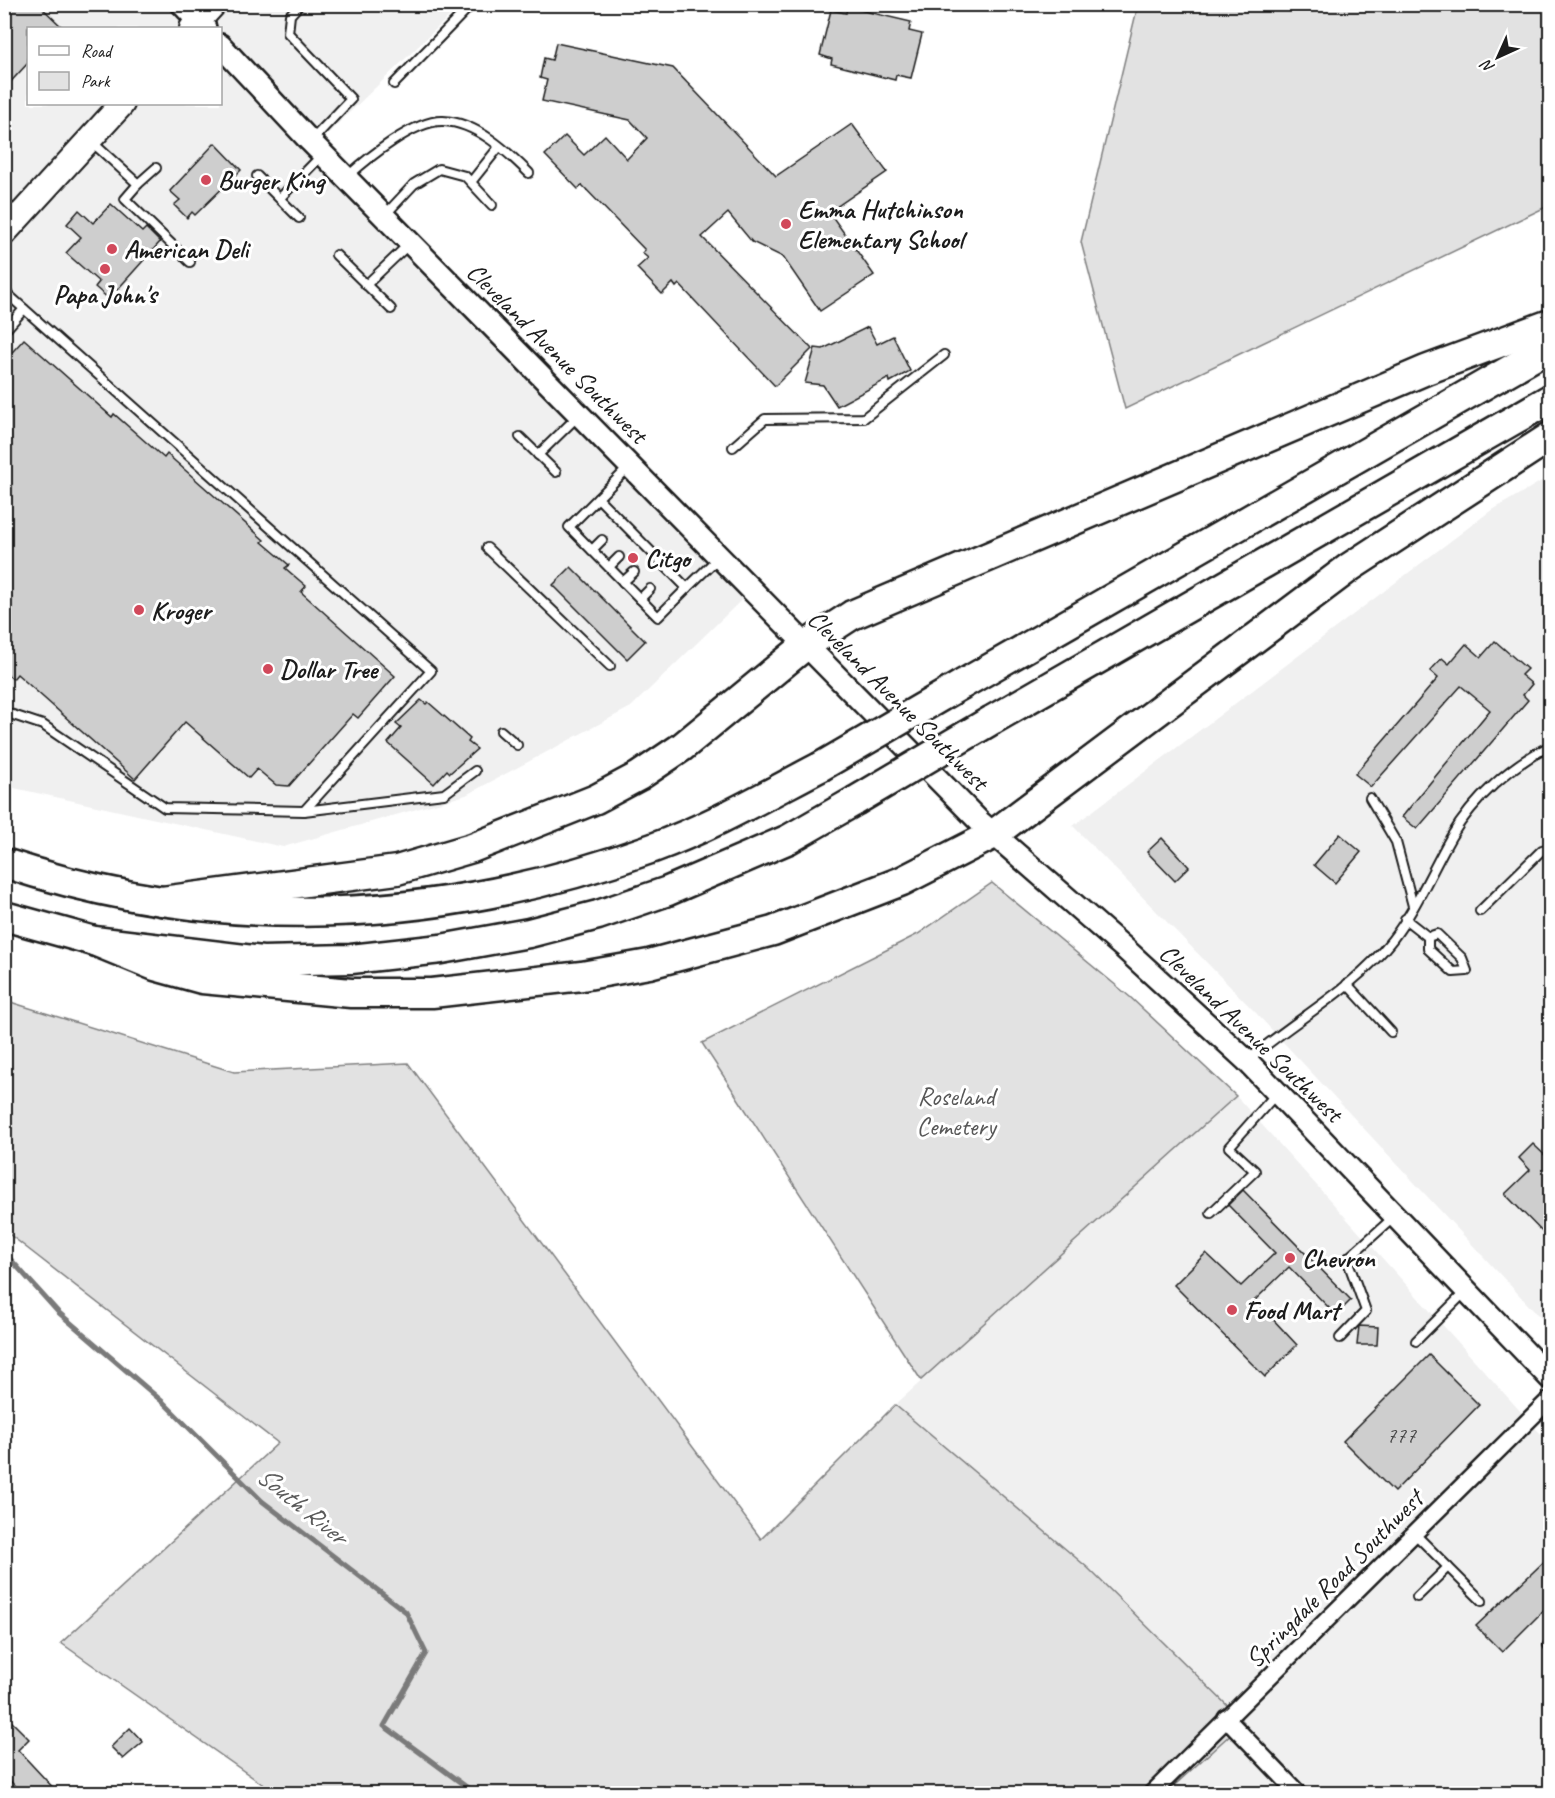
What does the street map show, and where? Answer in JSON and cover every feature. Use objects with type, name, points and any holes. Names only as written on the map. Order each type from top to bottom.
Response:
[{"type":"highway","points":[[162,901],[397,870],[472,848],[561,813],[639,776],[682,747],[806,645],[852,615],[1229,452],[1426,370],[1551,324]]},
{"type":"highway","points":[[4,863],[48,877],[162,901],[301,914],[372,911],[494,895],[654,848],[820,767],[1551,347]]},
{"type":"highway","points":[[94,941],[262,960],[351,959],[463,945],[529,933],[598,915],[668,891],[789,839],[1551,399]]},
{"type":"highway","points":[[4,916],[94,941],[155,966],[202,979],[257,986],[351,993],[432,993],[511,986],[649,963],[773,931],[902,881],[994,834],[1350,567],[1551,437]]},
{"type":"main road","points":[[182,4],[202,21]]},
{"type":"main road","name":"Cleveland Avenue Southwest","points":[[222,47],[410,243],[994,834],[1247,1061],[1551,1378]]},
{"type":"main road","points":[[10,217],[121,105]]},
{"type":"street","name":"Springdale Road Southwest","points":[[1151,1794],[1551,1399]]},
{"type":"street","points":[[1226,1718],[1299,1794]]},
{"type":"lane","points":[[280,198],[351,99],[288,33],[290,15],[300,4]]},
{"type":"lane","points":[[394,84],[423,57],[472,4]]},
{"type":"lane","points":[[346,177],[375,153],[420,128],[443,121],[477,130],[529,173]]},
{"type":"lane","points":[[89,139],[138,184]]},
{"type":"lane","points":[[471,182],[499,147]]},
{"type":"lane","points":[[156,168],[125,199],[190,262]]},
{"type":"lane","points":[[384,216],[414,184],[439,169],[465,176],[492,205]]},
{"type":"lane","points":[[257,176],[299,218]]},
{"type":"lane","points":[[366,285],[410,243]]},
{"type":"lane","points":[[336,255],[391,309]]},
{"type":"lane","points":[[4,291],[439,678]]},
{"type":"lane","points":[[7,328],[24,309]]},
{"type":"lane","points":[[733,447],[765,419],[864,418],[944,355]]},
{"type":"lane","points":[[538,455],[579,415]]},
{"type":"lane","points":[[520,437],[556,472]]},
{"type":"lane","points":[[630,465],[569,527],[658,617],[719,557]]},
{"type":"lane","points":[[598,498],[618,523],[667,572],[687,588]]},
{"type":"lane","points":[[592,550],[602,540]]},
{"type":"lane","points":[[487,548],[610,666]]},
{"type":"lane","points":[[609,567],[619,557]]},
{"type":"lane","points":[[623,582],[634,572]]},
{"type":"lane","points":[[640,599],[650,589]]},
{"type":"lane","points":[[304,811],[431,671]]},
{"type":"lane","points":[[4,712],[43,725],[165,808],[304,811],[444,794],[475,771]]},
{"type":"lane","points":[[501,731],[517,745]]},
{"type":"lane","points":[[1247,1061],[1279,1033],[1347,984],[1391,941],[1452,835],[1486,792],[1529,756],[1551,746]]},
{"type":"lane","points":[[1370,798],[1396,842],[1413,906]]},
{"type":"lane","points":[[1480,911],[1542,850],[1551,848]]},
{"type":"lane","points":[[1405,919],[1428,937]]},
{"type":"lane","points":[[1437,934],[1462,958],[1467,971],[1453,972],[1428,948],[1428,937],[1437,934]]},
{"type":"lane","points":[[1347,984],[1391,1032]]},
{"type":"lane","points":[[1211,1213],[1255,1171],[1229,1147],[1277,1092]]},
{"type":"lane","points":[[1340,1338],[1366,1311],[1347,1259],[1395,1216]]},
{"type":"lane","points":[[1416,1341],[1466,1290]]},
{"type":"lane","points":[[1414,1533],[1482,1601]]},
{"type":"lane","points":[[1417,1597],[1448,1567]]},
{"type":"shaded area","points":[[4,5],[461,5],[319,142],[466,306],[761,581],[631,707],[466,795],[283,847],[14,788],[5,784]]},
{"type":"shaded area","points":[[1550,476],[1550,1328],[1256,1013],[1073,826],[1489,512]]},
{"type":"shaded area","points":[[1236,1096],[1550,1444],[1550,1793],[1166,1793],[1244,1723],[1088,1568],[895,1405]]},
{"type":"green space","points":[[1138,5],[1550,5],[1550,205],[1125,409],[1081,242]]},
{"type":"green space","name":"Roseland Cemetery","points":[[992,883],[1130,997],[1236,1096],[921,1380],[702,1043],[918,934]]},
{"type":"green space","points":[[4,1000],[234,1072],[408,1063],[761,1539],[895,1405],[1088,1568],[1244,1722],[1166,1793],[275,1793],[61,1643],[278,1443],[5,1231]]},
{"type":"building","points":[[4,4],[38,4],[62,27],[27,27],[27,64],[4,89]]},
{"type":"building","points":[[847,7],[911,22],[909,31],[922,34],[911,78],[896,75],[895,80],[831,64],[832,59],[820,55],[831,10],[846,13]]},
{"type":"building","name":"Emma Hutchinson Elementary School","points":[[556,43],[673,68],[776,176],[852,124],[887,172],[829,212],[874,275],[820,311],[783,257],[752,242],[728,213],[702,237],[812,349],[775,386],[679,284],[676,287],[673,283],[662,294],[637,268],[648,258],[642,253],[645,250],[582,185],[578,189],[545,155],[565,136],[584,155],[605,135],[627,159],[647,138],[630,120],[542,101],[547,80],[540,78],[544,58],[552,60]]},
{"type":"building","name":"Burger King","points":[[215,143],[241,170],[195,215],[192,212],[187,218],[174,205],[180,200],[170,191]]},
{"type":"building","name":"American Deli","points":[[111,204],[142,232],[146,228],[160,242],[109,299],[95,287],[99,282],[66,253],[81,237],[67,224],[79,210],[93,223]]},
{"type":"building","points":[[868,327],[877,344],[893,336],[910,371],[890,382],[889,378],[837,406],[823,385],[805,383],[815,348],[823,349]]},
{"type":"building","points":[[24,339],[112,417],[114,414],[164,458],[167,454],[264,540],[262,542],[289,565],[285,568],[306,586],[301,592],[395,676],[358,718],[353,714],[289,786],[276,785],[257,769],[249,778],[185,722],[135,779],[17,674],[13,679],[4,672],[4,361]]},
{"type":"building","points":[[571,567],[645,641],[627,659],[553,585]]},
{"type":"building","points":[[1495,641],[1527,669],[1521,675],[1532,684],[1523,695],[1528,700],[1417,829],[1402,817],[1490,710],[1461,686],[1371,787],[1355,774],[1438,678],[1430,671],[1442,658],[1449,664],[1466,644],[1481,657]]},
{"type":"building","points":[[421,700],[426,704],[428,702],[470,739],[468,742],[477,749],[450,773],[447,770],[434,784],[388,743],[401,728],[396,724]]},
{"type":"building","points":[[1340,834],[1361,852],[1335,883],[1314,865]]},
{"type":"building","points":[[1162,838],[1189,867],[1175,881],[1147,852]]},
{"type":"building","points":[[1533,1144],[1551,1161],[1551,1241],[1505,1194],[1530,1170],[1519,1158]]},
{"type":"building","points":[[1243,1190],[1351,1300],[1336,1315],[1289,1267],[1255,1300],[1297,1345],[1265,1377],[1174,1285],[1206,1253],[1241,1286],[1275,1253],[1228,1205]]},
{"type":"building","points":[[1359,1326],[1378,1327],[1377,1345],[1357,1345]]},
{"type":"building","points":[[1429,1355],[1479,1405],[1394,1492],[1343,1441]]},
{"type":"building","points":[[1551,1555],[1551,1603],[1502,1652],[1476,1626]]},
{"type":"building","points":[[4,1714],[29,1739],[18,1750],[59,1794],[22,1794],[4,1774]]},
{"type":"building","points":[[130,1728],[143,1742],[123,1759],[111,1747]]},
{"type":"waterway","name":"South River","points":[[4,1252],[58,1312],[164,1403],[262,1501],[406,1612],[426,1653],[384,1726],[476,1794]]},
{"type":"place","name":"Burger King","points":[[206,180]]},
{"type":"place","name":"Emma Hutchinson Elementary School","points":[[786,224]]},
{"type":"place","name":"American Deli","points":[[112,249]]},
{"type":"place","name":"Papa John's","points":[[105,269]]},
{"type":"place","name":"Citgo","points":[[633,558]]},
{"type":"place","name":"Kroger","points":[[139,610]]},
{"type":"place","name":"Dollar Tree","points":[[268,669]]},
{"type":"place","name":"Chevron","points":[[1290,1258]]},
{"type":"place","name":"Food Mart","points":[[1232,1310]]}]
